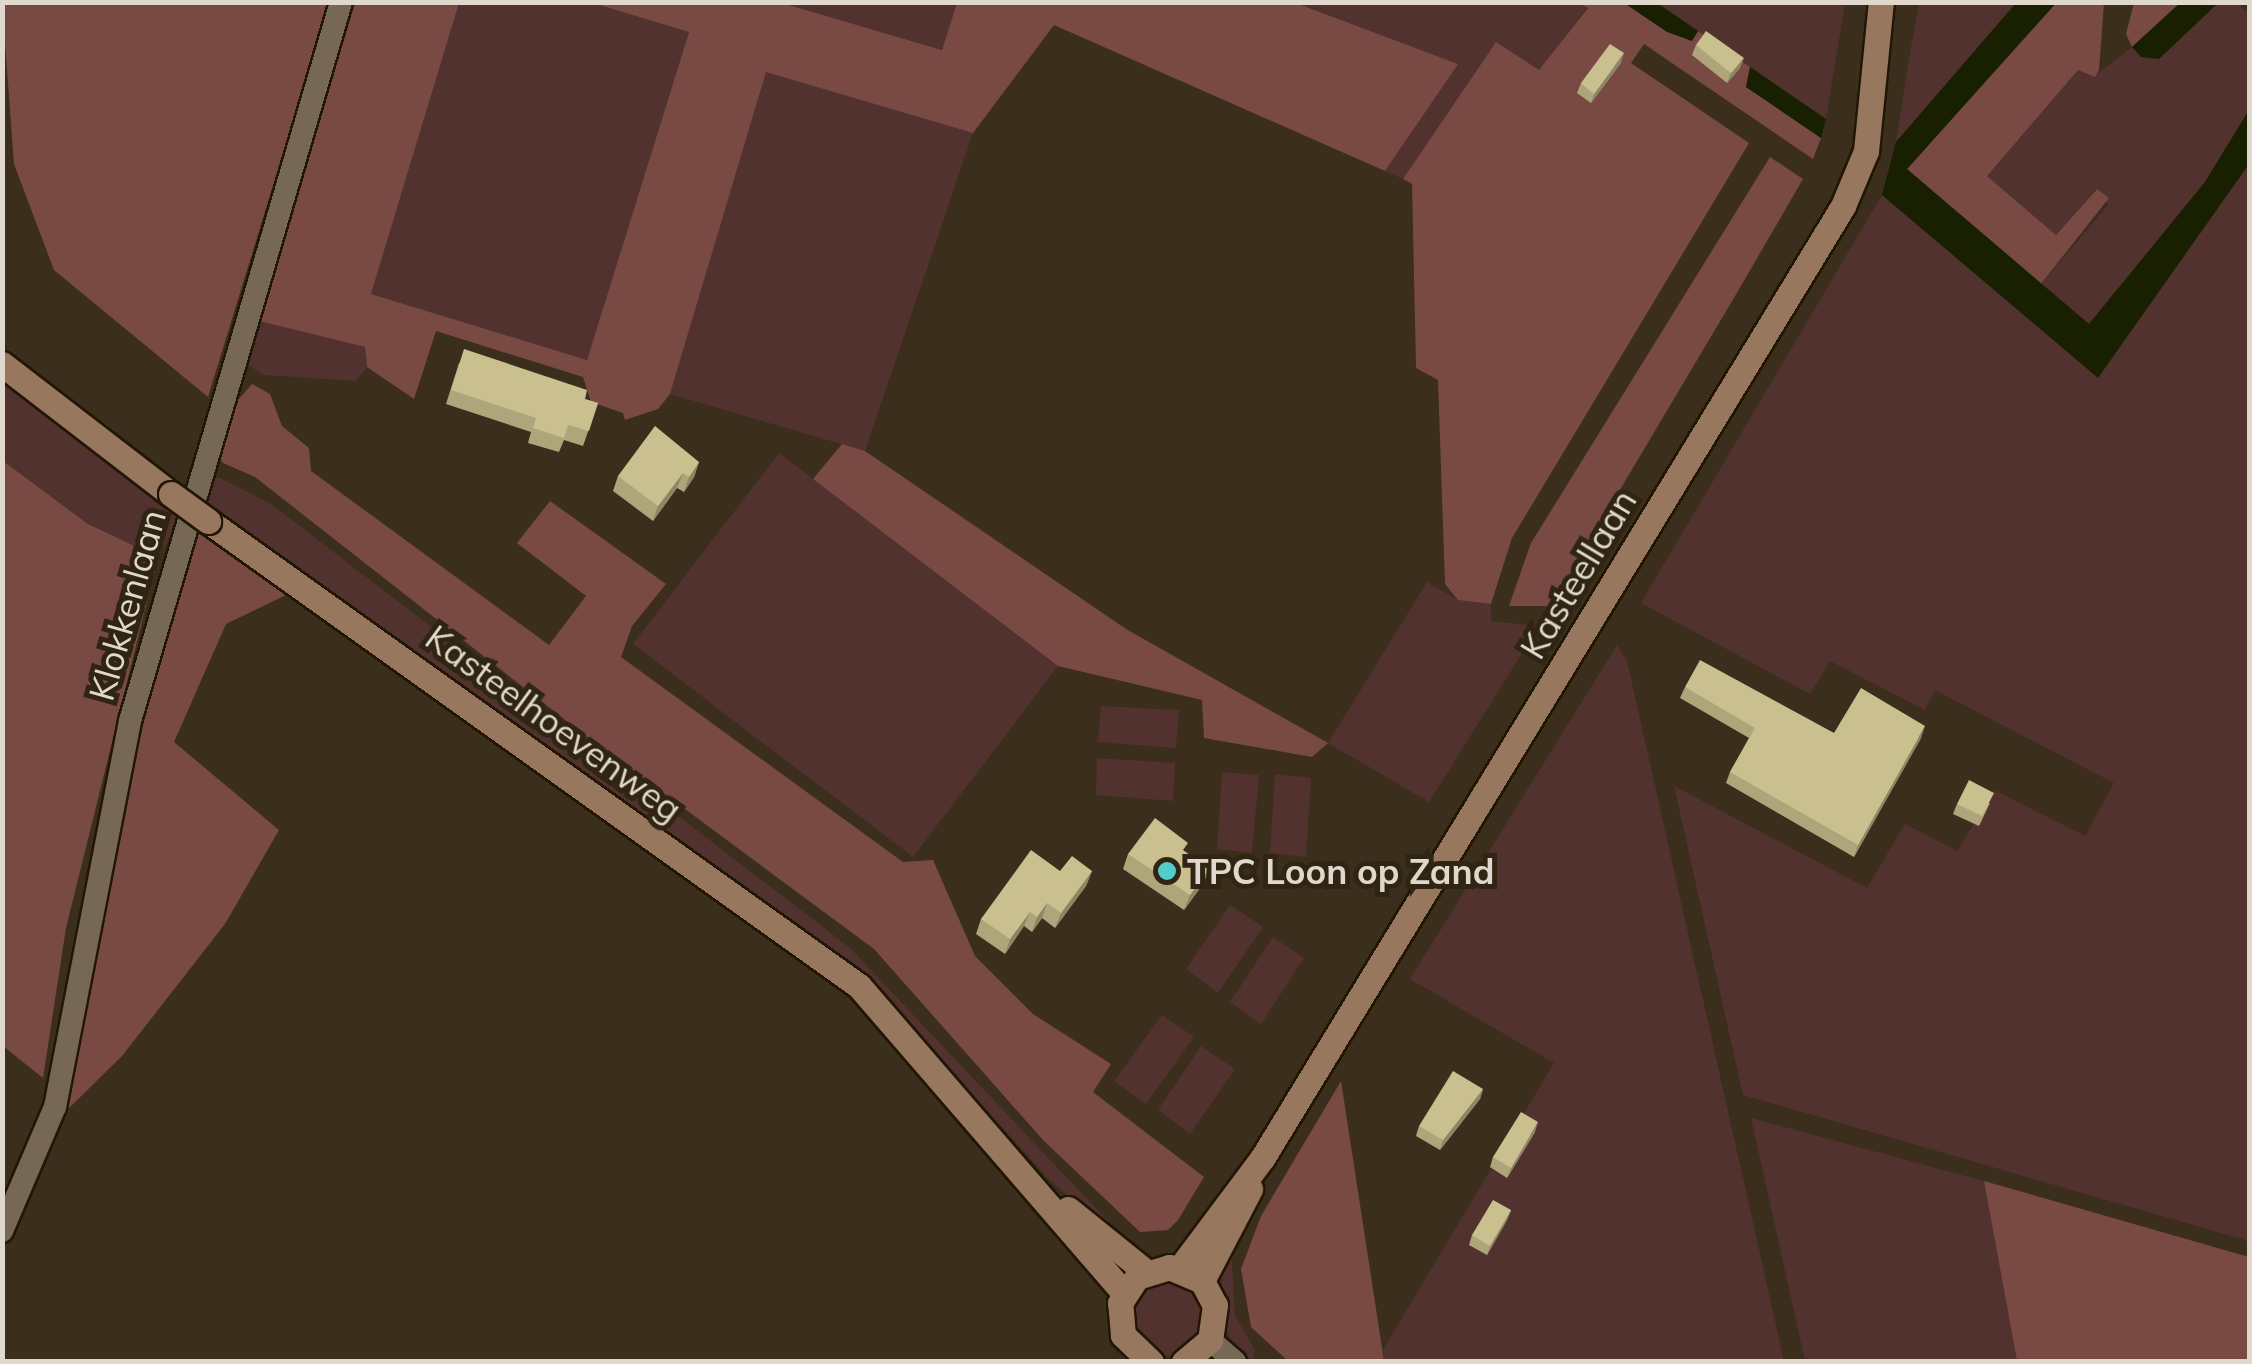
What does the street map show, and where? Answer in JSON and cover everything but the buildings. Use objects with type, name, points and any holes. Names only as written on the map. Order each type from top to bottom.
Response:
[{"type":"street","name":"Klokkenlaan","points":[[2,1231],[55,1107],[130,721],[341,2]]},
{"type":"street","name":"Kasteellaan","points":[[1191,1275],[1843,206],[1866,151],[1882,2]]},
{"type":"street","name":"Kasteelhoevenweg","points":[[2,364],[208,521],[859,986],[1030,1177],[1124,1293]]},
{"type":"street","name":"Kasteelhoevenweg","points":[[1030,1177],[1146,1272]]},
{"type":"street","points":[[1139,1358],[1120,1324],[1124,1293],[1146,1272],[1191,1275],[1216,1314],[1195,1356],[1235,1362]]},
{"type":"shaded area","points":[[1580,2],[1588,7],[1539,71],[1496,42],[1403,179],[1385,171],[1457,64],[1297,3]]},
{"type":"shaded area","points":[[2,3],[329,3],[208,397],[54,270],[14,164]]},
{"type":"shaded area","points":[[355,3],[459,3],[371,294],[587,360],[689,32],[593,3],[782,3],[942,50],[957,3],[1296,3],[1458,64],[1385,171],[1054,25],[973,133],[766,72],[670,394],[658,409],[625,420],[623,413],[591,402],[583,377],[436,331],[414,399],[367,367],[365,347],[259,321]]},
{"type":"shaded area","points":[[459,3],[593,3],[689,31],[587,360],[371,294]]},
{"type":"shaded area","points":[[782,3],[957,3],[943,50]]},
{"type":"shaded area","points":[[1580,3],[1624,3],[1691,41],[1698,31],[1750,67],[1746,87],[1821,138],[1813,159],[1644,44],[1631,63],[1749,143],[1512,538],[1491,604],[1458,600],[1445,584],[1438,380],[1416,368],[1412,184],[1403,179],[1496,42],[1539,70],[1588,8]]},
{"type":"shaded area","points":[[1624,3],[1657,3],[1698,31],[1692,41],[1667,32]]},
{"type":"shaded area","points":[[1657,3],[1845,3],[1826,119],[1750,67]]},
{"type":"shaded area","points":[[1919,3],[2016,3],[1896,142],[1908,64]]},
{"type":"shaded area","points":[[2016,3],[2056,3],[1907,169],[2089,324],[2205,182],[2249,110],[2249,164],[2098,378],[1882,195],[1896,142]]},
{"type":"shaded area","points":[[2056,3],[2104,3],[2099,70],[2095,77],[2078,70],[1987,176],[2056,235],[2097,189],[2109,198],[2040,285],[1907,169]]},
{"type":"shaded area","points":[[2134,3],[2180,3],[2132,47],[2126,34]]},
{"type":"shaded area","points":[[2180,3],[2218,3],[2159,59],[2141,57],[2132,47]]},
{"type":"shaded area","points":[[2218,3],[2237,3],[2249,14],[2249,110],[2205,182],[2089,324],[2040,285],[2108,205],[2096,189],[2056,235],[1987,176],[2078,69],[2095,76],[2132,47],[2141,56],[2192,28]]},
{"type":"shaded area","points":[[1750,67],[1826,119],[1821,138],[1746,87]]},
{"type":"shaded area","points":[[766,71],[973,133],[865,451],[670,394]]},
{"type":"shaded area","points":[[1770,157],[1803,179],[1738,291],[1551,606],[1509,606],[1531,543]]},
{"type":"shaded area","points":[[2249,164],[2249,1241],[1743,1095],[1674,786],[1867,888],[1905,824],[1957,851],[1994,790],[2085,836],[2114,783],[1935,690],[1925,710],[1830,661],[1810,694],[1641,603],[1882,195],[2098,377]]},
{"type":"shaded area","points":[[259,321],[365,347],[367,367],[356,381],[264,375],[245,363]]},
{"type":"shaded area","points":[[2,380],[180,518],[158,557],[88,524],[3,460]]},
{"type":"shaded area","points":[[252,384],[270,394],[282,426],[309,448],[311,471],[549,645],[586,596],[517,543],[550,501],[666,584],[632,626],[621,657],[903,862],[933,860],[975,956],[1033,1014],[1111,1064],[1093,1092],[1204,1177],[1178,1220],[1168,1230],[1140,1232],[1044,1141],[874,949],[578,730],[255,477],[223,463],[216,452],[224,416]]},
{"type":"shaded area","points":[[842,444],[865,451],[1126,629],[1328,743],[1312,757],[1204,738],[1202,700],[1058,666],[813,479]]},
{"type":"shaded area","points":[[779,453],[1058,666],[913,857],[633,644]]},
{"type":"shaded area","points":[[2,460],[88,524],[158,557],[66,928],[43,1078],[3,1046]]},
{"type":"shaded area","points":[[218,477],[271,504],[849,947],[1109,1222],[1108,1232],[1047,1177],[861,972],[200,497],[206,482]]},
{"type":"shaded area","points":[[191,528],[286,595],[226,624],[174,742],[279,830],[225,924],[122,1056],[64,1113],[112,854]]},
{"type":"shaded area","points":[[1427,582],[1458,600],[1491,604],[1491,621],[1539,626],[1429,802],[1328,743]]},
{"type":"shaded area","points":[[1617,645],[1627,661],[1784,1361],[1384,1362],[1383,1350],[1554,1063],[1410,979]]},
{"type":"shaded area","points":[[1101,706],[1179,710],[1176,748],[1098,742]]},
{"type":"shaded area","points":[[1097,758],[1175,763],[1173,801],[1096,795]]},
{"type":"shaded area","points":[[1222,772],[1259,775],[1252,853],[1217,849]]},
{"type":"shaded area","points":[[1275,774],[1311,778],[1306,857],[1270,853]]},
{"type":"shaded area","points":[[1230,905],[1263,927],[1218,993],[1186,969]]},
{"type":"shaded area","points":[[1273,937],[1304,958],[1261,1024],[1230,1002]]},
{"type":"shaded area","points":[[1162,1015],[1194,1037],[1146,1104],[1114,1081]]},
{"type":"shaded area","points":[[1201,1046],[1235,1069],[1190,1134],[1158,1110]]},
{"type":"shaded area","points":[[1341,1081],[1384,1361],[1288,1361],[1251,1327],[1241,1269],[1261,1216]]},
{"type":"shaded area","points":[[1751,1118],[1984,1181],[2017,1361],[1805,1361]]},
{"type":"shaded area","points":[[1984,1181],[2249,1257],[2249,1361],[2017,1361]]},
{"type":"shaded area","points":[[1231,1247],[1235,1316],[1255,1350],[1253,1361],[1229,1340],[1221,1277]]},
{"type":"shaded area","points":[[1167,1278],[1195,1289],[1206,1317],[1195,1345],[1167,1356],[1139,1345],[1128,1317],[1139,1289]]},
{"type":"place","name":"TPC Loon op Zand","points":[[1167,871]]}]
